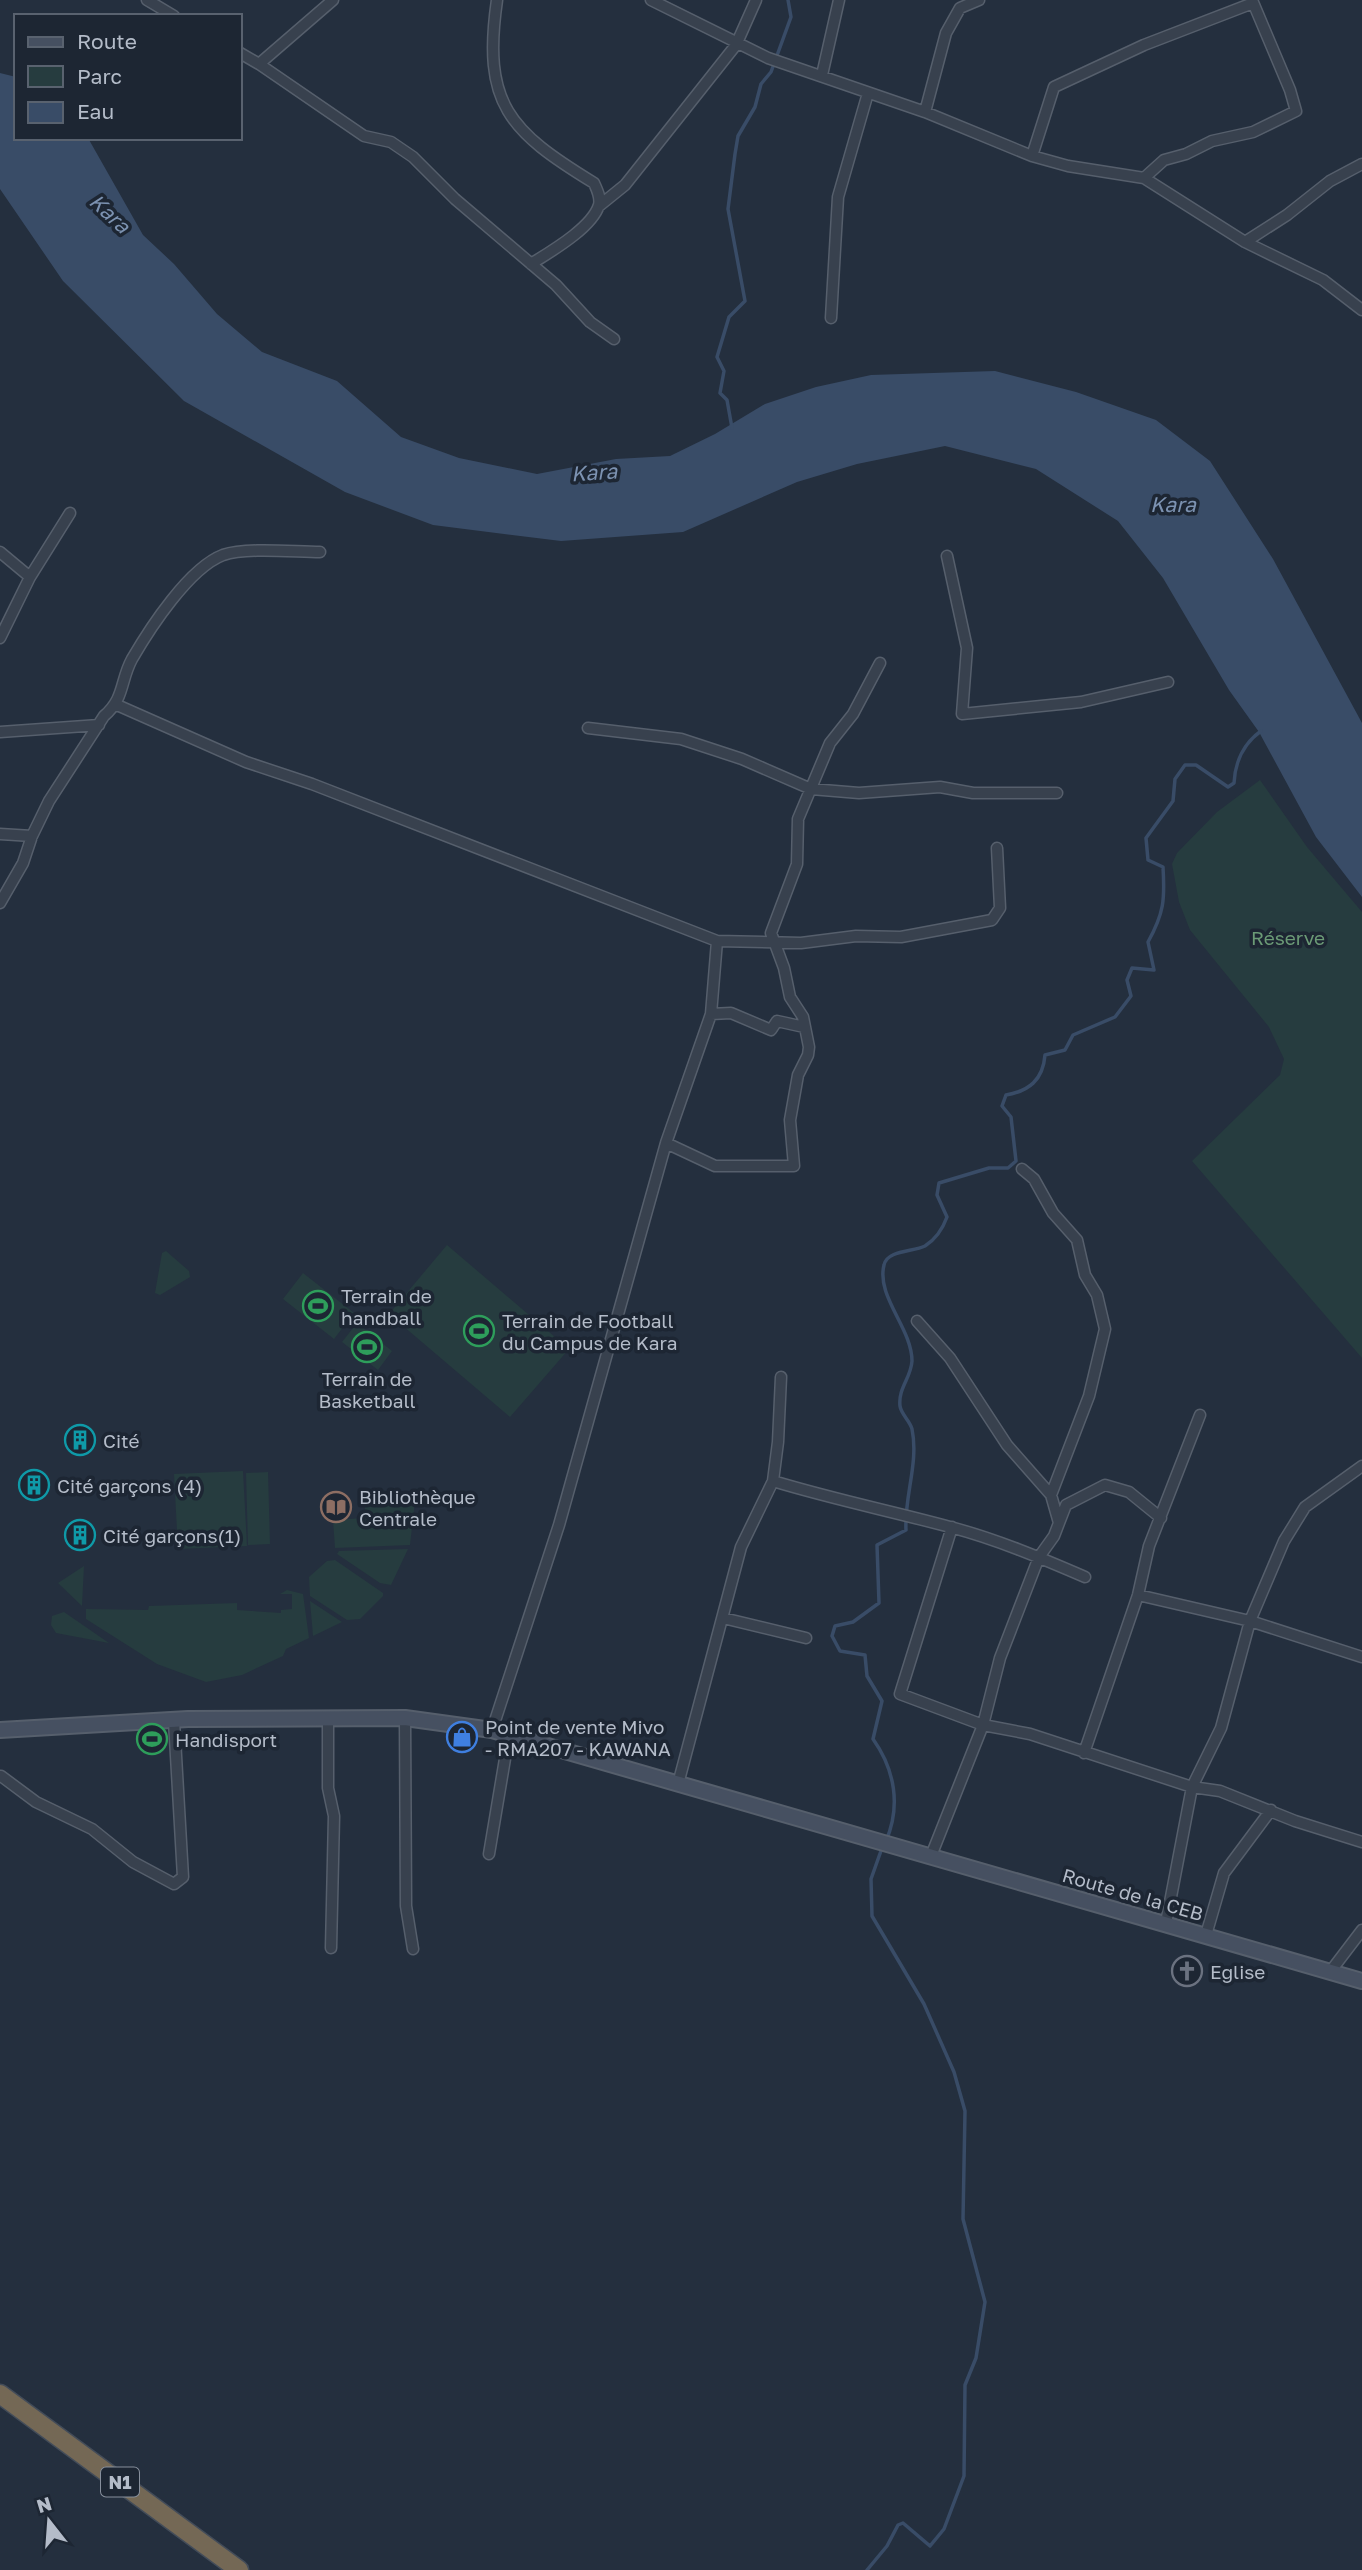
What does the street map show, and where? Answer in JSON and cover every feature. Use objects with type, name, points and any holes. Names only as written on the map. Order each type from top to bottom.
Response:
[{"type":"highway","name":"N1","points":[[0,2394],[239,2570]]},
{"type":"main road","name":"Route de la CEB","points":[[0,1730],[174,1721],[405,1718],[492,1730],[1362,1981]]},
{"type":"street","points":[[147,0],[171,14]]},
{"type":"street","points":[[259,64],[333,0]]},
{"type":"street","points":[[497,0],[495,81],[507,113],[517,128],[594,183],[598,206]]},
{"type":"street","points":[[651,0],[736,45],[925,112],[1032,156],[1068,166],[1144,178],[1245,242],[1324,281],[1362,310]]},
{"type":"street","points":[[531,264],[562,246],[598,206],[625,185],[736,45],[756,0]]},
{"type":"street","points":[[822,75],[839,0]]},
{"type":"street","points":[[925,112],[946,33],[960,8],[979,0]]},
{"type":"street","points":[[1032,156],[1054,87],[1143,45],[1252,2],[1290,90],[1296,111],[1253,132],[1212,141],[1186,154],[1164,160],[1144,178]]},
{"type":"street","points":[[242,54],[364,136],[391,142],[413,157],[455,199],[556,285],[590,322],[614,339]]},
{"type":"street","points":[[831,318],[838,197],[868,93]]},
{"type":"street","points":[[1245,242],[1260,229],[1287,215],[1330,181],[1362,164]]},
{"type":"street","points":[[0,638],[30,577],[70,513]]},
{"type":"street","points":[[0,552],[30,577]]},
{"type":"street","points":[[0,903],[23,863],[32,836],[49,801],[99,725],[117,705],[131,661],[183,586],[208,562],[226,554],[320,552]]},
{"type":"street","points":[[947,556],[967,648],[962,713],[1081,702],[1168,682]]},
{"type":"street","points":[[666,1143],[715,1166],[794,1166],[790,1120],[798,1075],[808,1055],[803,1017],[790,997],[784,968],[771,933],[797,864],[798,819],[830,743],[853,714],[880,663]]},
{"type":"street","points":[[117,705],[246,762],[312,783],[717,941],[772,940],[801,943],[856,936],[901,937],[992,920],[1000,908],[997,848]]},
{"type":"street","points":[[0,733],[99,725]]},
{"type":"street","points":[[588,728],[681,739],[741,759],[811,789],[859,793],[940,787],[973,793],[1057,793]]},
{"type":"street","points":[[0,834],[32,836]]},
{"type":"street","points":[[492,1730],[559,1525],[666,1143],[711,1014],[717,941]]},
{"type":"street","points":[[711,1014],[731,1013],[771,1030],[777,1021],[804,1027]]},
{"type":"street","points":[[1022,1169],[1034,1179],[1053,1213],[1077,1240],[1085,1275],[1097,1295],[1105,1329],[1089,1396],[1051,1495]]},
{"type":"street","points":[[917,1321],[950,1357],[1007,1445],[1051,1495],[1059,1523]]},
{"type":"street","points":[[678,1784],[741,1548],[773,1481],[781,1377]]},
{"type":"street","points":[[1084,1753],[1138,1595],[1149,1546],[1199,1415]]},
{"type":"street","points":[[1166,1923],[1192,1787],[1221,1728],[1250,1621],[1284,1541],[1305,1507],[1362,1466]]},
{"type":"street","points":[[773,1481],[844,1502],[952,1527],[1039,1557],[1085,1577]]},
{"type":"street","points":[[931,1856],[982,1725],[1000,1658],[1039,1557],[1066,1505],[1105,1485],[1129,1492],[1161,1518]]},
{"type":"street","points":[[952,1527],[900,1693],[982,1725],[1030,1734],[1192,1787],[1220,1791],[1362,1842]]},
{"type":"street","points":[[1138,1595],[1250,1621],[1362,1657]]},
{"type":"street","points":[[723,1618],[806,1638]]},
{"type":"street","points":[[405,1718],[406,1906],[413,1949]]},
{"type":"street","points":[[328,1720],[328,1788],[334,1816],[331,1948]]},
{"type":"street","points":[[0,1777],[36,1802],[92,1829],[133,1862],[174,1884],[183,1877],[174,1721]]},
{"type":"street","points":[[489,1854],[509,1735]]},
{"type":"street","points":[[1206,1935],[1224,1873],[1270,1810]]},
{"type":"street","points":[[1330,1972],[1362,1930]]},
{"type":"green space","name":"Réserve","points":[[1260,780],[1307,847],[1362,912],[1362,1358],[1192,1161],[1280,1075],[1284,1059],[1269,1027],[1190,930],[1179,902],[1172,864],[1177,853],[1217,812]]},
{"type":"green space","name":"Terrain de Football du Campus de Kara","points":[[447,1245],[569,1349],[510,1417],[389,1314]]},
{"type":"green space","points":[[166,1251],[189,1271],[190,1277],[160,1295],[155,1293],[162,1253]]},
{"type":"green space","name":"Terrain de handball","points":[[303,1273],[354,1313],[334,1339],[283,1299]]},
{"type":"green space","name":"Terrain de Basketball","points":[[357,1323],[392,1351],[378,1370],[342,1342]]},
{"type":"green space","points":[[243,1471],[247,1546],[178,1549],[174,1474]]},
{"type":"green space","points":[[268,1472],[270,1544],[248,1545],[246,1473]]},
{"type":"green space","points":[[365,1501],[415,1501],[410,1545],[335,1548],[333,1520],[365,1518]]},
{"type":"green space","points":[[408,1549],[391,1585],[380,1583],[337,1554],[339,1551]]},
{"type":"green space","points":[[335,1560],[383,1593],[360,1619],[347,1620],[310,1596],[309,1577],[327,1561]]},
{"type":"green space","points":[[84,1566],[82,1606],[58,1583]]},
{"type":"green space","points":[[287,1590],[303,1594],[309,1638],[286,1649],[283,1656],[242,1675],[206,1682],[157,1664],[86,1619],[86,1609],[148,1610],[149,1606],[237,1603],[237,1610],[281,1613],[281,1610],[292,1609],[292,1594],[280,1594]]},
{"type":"green space","points":[[310,1601],[342,1622],[313,1636]]},
{"type":"green space","points":[[64,1612],[109,1643],[56,1633],[51,1625],[52,1616]]},
{"type":"water","name":"Kara","points":[[0,73],[14,76],[14,140],[89,140],[143,235],[174,264],[217,314],[262,352],[337,381],[401,437],[459,458],[537,474],[616,459],[670,456],[715,434],[765,404],[816,387],[871,375],[995,371],[1076,392],[1156,420],[1210,461],[1273,559],[1362,723],[1362,897],[1316,837],[1259,732],[1229,690],[1163,578],[1118,521],[1036,469],[945,446],[857,464],[797,482],[683,532],[561,541],[433,525],[345,492],[184,401],[63,281],[0,189]]},
{"type":"waterway","points":[[732,428],[727,400],[720,393],[724,371],[717,357],[729,317],[745,301],[728,209],[735,154],[738,136],[755,107],[761,84],[771,72],[791,17],[788,0]]},
{"type":"waterway","points":[[886,1841],[893,1815],[893,1788],[886,1763],[873,1739],[882,1701],[867,1676],[865,1655],[840,1651],[832,1636],[835,1626],[853,1622],[879,1603],[877,1545],[906,1530],[914,1442],[912,1429],[901,1409],[900,1400],[912,1361],[906,1337],[885,1289],[884,1265],[886,1260],[895,1254],[925,1246],[939,1233],[947,1217],[937,1195],[939,1183],[989,1168],[1008,1168],[1016,1161],[1011,1117],[1002,1106],[1006,1095],[1022,1091],[1038,1078],[1045,1055],[1065,1050],[1073,1035],[1115,1017],[1131,996],[1127,980],[1132,968],[1154,970],[1148,942],[1162,906],[1163,867],[1148,860],[1146,838],[1173,801],[1175,779],[1185,765],[1196,765],[1228,787],[1234,783],[1238,760],[1245,747],[1261,731]]},
{"type":"waterway","points":[[867,2570],[887,2546],[898,2525],[903,2523],[930,2546],[944,2529],[964,2476],[965,2385],[976,2358],[985,2302],[963,2219],[965,2111],[954,2072],[924,2004],[872,1916],[871,1879],[882,1848]]},
{"type":"place","name":"Terrain de handball","points":[[318,1306]]},
{"type":"place","name":"Terrain de Football du Campus de Kara","points":[[479,1331]]},
{"type":"place","name":"Terrain de Basketball","points":[[367,1347]]},
{"type":"place","name":"Cité","points":[[80,1440]]},
{"type":"place","name":"Cité garçons (4)","points":[[34,1485]]},
{"type":"place","name":"Bibliothèque Centrale","points":[[336,1507]]},
{"type":"place","name":"Cité garçons(1)","points":[[80,1535]]},
{"type":"place","name":"Point de vente Mivo - RMA207 - KAWANA","points":[[462,1737]]},
{"type":"place","name":"Handisport","points":[[152,1739]]},
{"type":"place","name":"Eglise","points":[[1187,1971]]}]
